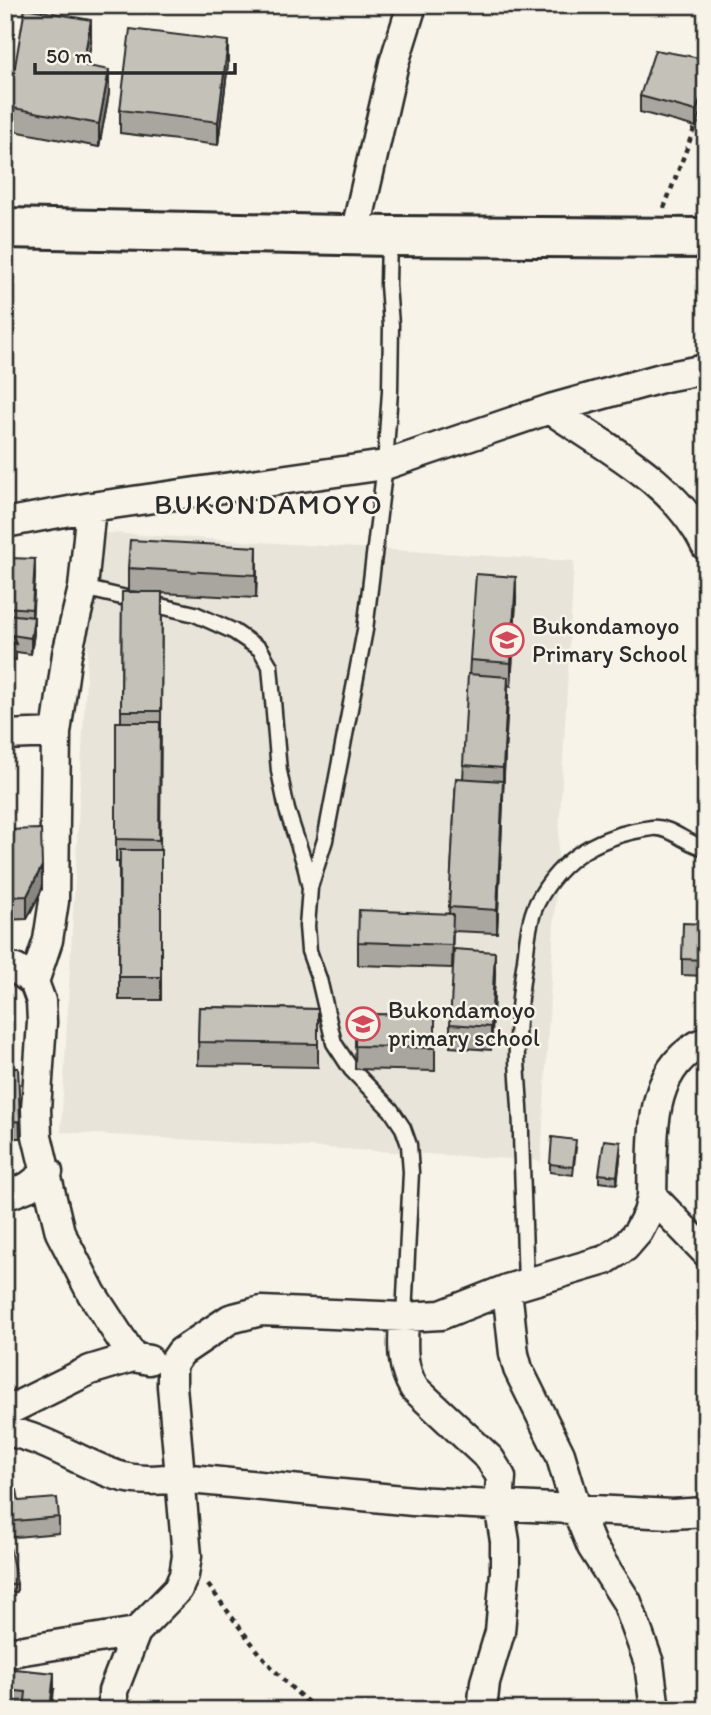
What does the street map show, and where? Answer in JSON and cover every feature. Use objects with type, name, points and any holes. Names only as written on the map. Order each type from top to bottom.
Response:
[{"type":"main road","points":[[5,228],[706,238]]},
{"type":"street","points":[[372,235],[394,62],[412,5]]},
{"type":"street","points":[[5,523],[91,507],[385,465],[551,409],[665,377],[706,369]]},
{"type":"street","points":[[551,409],[636,467],[678,502],[698,528],[706,546]]},
{"type":"street","points":[[34,982],[48,940],[54,901],[56,733],[68,654],[83,588],[91,507]]},
{"type":"street","points":[[5,735],[56,733]]},
{"type":"street","points":[[5,967],[16,969],[34,982],[41,1001],[37,1136],[48,1172],[60,1231],[73,1261],[133,1357]]},
{"type":"street","points":[[114,1709],[113,1692],[136,1632],[178,1589],[184,1575],[187,1556],[172,1386],[172,1365],[181,1352],[230,1319],[245,1314],[261,1311],[404,1317],[441,1315],[517,1286],[605,1261],[625,1247],[648,1213],[652,1196],[658,1095],[671,1069],[695,1046],[706,1041]]},
{"type":"street","points":[[5,1196],[28,1187],[48,1172]]},
{"type":"street","points":[[652,1196],[706,1252]]},
{"type":"street","points":[[517,1286],[514,1354],[518,1369],[560,1454],[576,1508],[596,1555],[628,1602],[649,1663],[655,1710]]},
{"type":"street","points":[[404,1317],[402,1357],[407,1376],[414,1388],[490,1459],[498,1470],[501,1483],[499,1505],[505,1541],[505,1572],[500,1632],[485,1682],[482,1710]]},
{"type":"street","points":[[5,1412],[90,1370],[133,1357],[172,1365]]},
{"type":"street","points":[[5,1431],[22,1434],[59,1448],[117,1476],[143,1481],[180,1478],[413,1501],[672,1514],[706,1512]]},
{"type":"street","points":[[5,1653],[136,1632]]},
{"type":"lane","points":[[372,235],[388,285],[391,325],[385,465],[366,630],[327,829],[310,888],[307,926],[309,951],[319,979],[334,1042],[352,1069],[391,1110],[403,1128],[409,1145],[411,1172],[404,1317]]},
{"type":"lane","points":[[83,588],[195,614],[233,631],[260,649],[270,666],[279,771],[287,810],[310,888]]},
{"type":"lane","points":[[517,1286],[517,1058],[523,975],[536,905],[554,877],[573,856],[592,845],[655,827],[665,829],[698,847],[706,848]]},
{"type":"path","points":[[653,238],[706,98]]},
{"type":"path","points":[[187,1556],[272,1670],[292,1691],[318,1710]]},
{"type":"shaded area","name":"Bukondamoyo Primary School","points":[[94,532],[574,561],[541,1161],[61,1132]]},
{"type":"building","points":[[25,8],[91,20],[83,65],[109,70],[99,124],[8,107]]},
{"type":"building","points":[[130,29],[228,41],[218,122],[120,110]]},
{"type":"building","points":[[655,50],[706,59],[706,82],[696,111],[640,96]]},
{"type":"building","points":[[130,540],[257,547],[256,575],[128,568]]},
{"type":"building","points":[[10,558],[35,559],[32,609],[5,607],[5,584],[8,584]]},
{"type":"building","points":[[476,574],[516,577],[511,663],[470,660]]},
{"type":"building","points":[[122,592],[162,592],[161,711],[121,711]]},
{"type":"building","points":[[5,614],[34,617],[31,638],[12,635],[16,644],[5,642]]},
{"type":"building","points":[[468,674],[508,677],[503,768],[463,765]]},
{"type":"building","points":[[116,722],[160,722],[159,840],[116,839]]},
{"type":"building","points":[[456,778],[503,781],[497,910],[449,907]]},
{"type":"building","points":[[41,829],[42,866],[27,896],[5,897],[5,830]]},
{"type":"building","points":[[120,850],[161,850],[161,977],[119,977]]},
{"type":"building","points":[[359,910],[453,914],[452,945],[358,942]]},
{"type":"building","points":[[683,923],[706,924],[705,960],[682,959]]},
{"type":"building","points":[[454,949],[495,952],[491,1027],[450,1024]]},
{"type":"building","points":[[199,1007],[318,1009],[318,1044],[198,1042]]},
{"type":"building","points":[[356,1014],[435,1015],[435,1048],[355,1046]]},
{"type":"building","points":[[5,1068],[18,1068],[20,1121],[5,1122]]},
{"type":"building","points":[[552,1137],[576,1140],[573,1167],[550,1164]]},
{"type":"building","points":[[604,1140],[621,1142],[617,1176],[599,1174]]},
{"type":"building","points":[[17,1490],[19,1501],[57,1498],[59,1517],[5,1522],[5,1491]]},
{"type":"building","points":[[10,1548],[17,1584],[5,1586],[5,1549]]},
{"type":"building","points":[[5,1668],[54,1673],[50,1710],[24,1710],[26,1692],[5,1690]]},
{"type":"place","name":"Bukondamoyo Primary School","points":[[507,640]]},
{"type":"place","name":"Bukondamoyo primary school","points":[[363,1024]]},
{"type":"district","name":"BUKONDAMOYO","points":[[269,504]]}]
